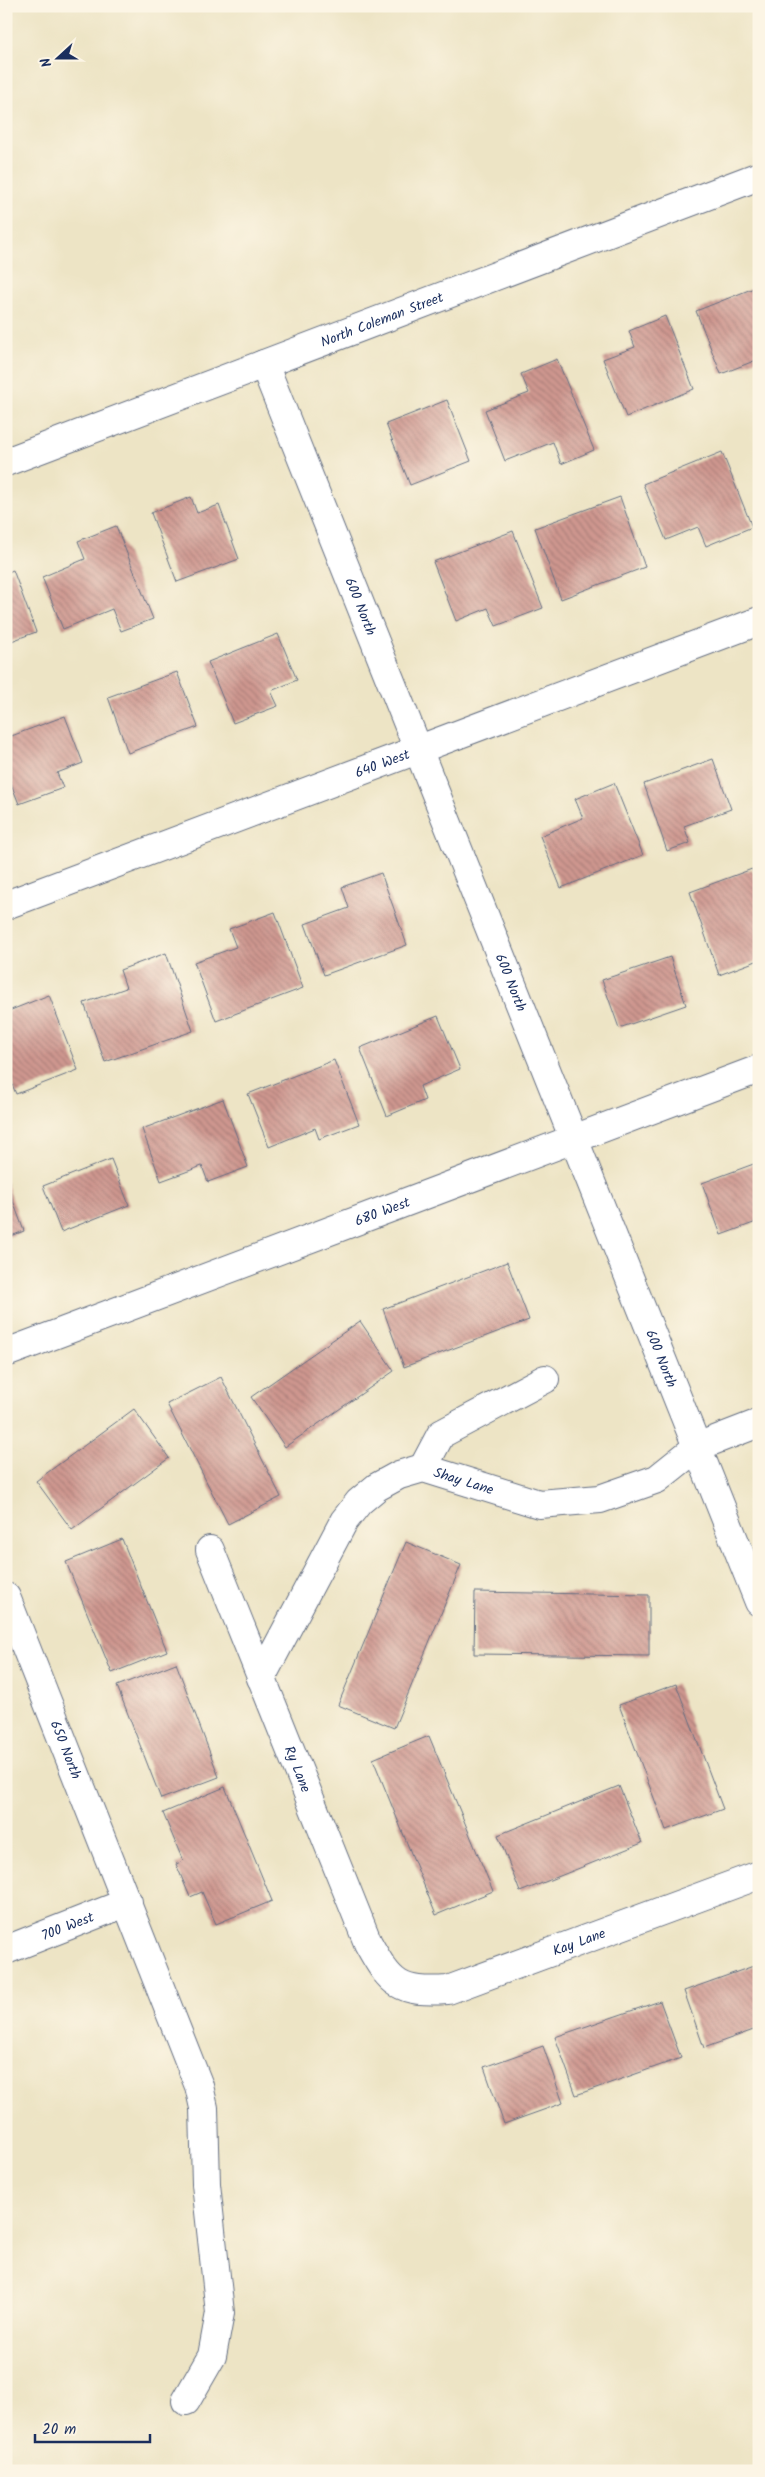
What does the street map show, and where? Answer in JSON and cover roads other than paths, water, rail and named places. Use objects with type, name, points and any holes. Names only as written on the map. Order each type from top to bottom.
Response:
[{"type":"street","name":"North Coleman Street","points":[[6,462],[759,176]]},
{"type":"street","name":"600 North","points":[[264,364],[759,1602]]},
{"type":"street","name":"640 West","points":[[6,906],[759,621]]},
{"type":"street","name":"680 West","points":[[6,1352],[759,1069]]},
{"type":"street","points":[[423,1468],[440,1434],[545,1379]]},
{"type":"street","name":"Shay Lane","points":[[262,1678],[344,1520],[359,1502],[377,1486],[399,1475],[423,1468],[539,1504],[600,1500],[657,1479],[697,1447],[759,1423]]},
{"type":"street","name":"Ry Lane","points":[[210,1550],[368,1943],[382,1968],[397,1984]]},
{"type":"street","name":"650 North","points":[[6,1597],[187,2051],[204,2108],[206,2184],[220,2313],[212,2356],[186,2401]]},
{"type":"street","name":"Kay Lane","points":[[397,1984],[419,1991],[448,1990],[759,1875]]},
{"type":"street","name":"700 West","points":[[6,1950],[128,1902]]}]
